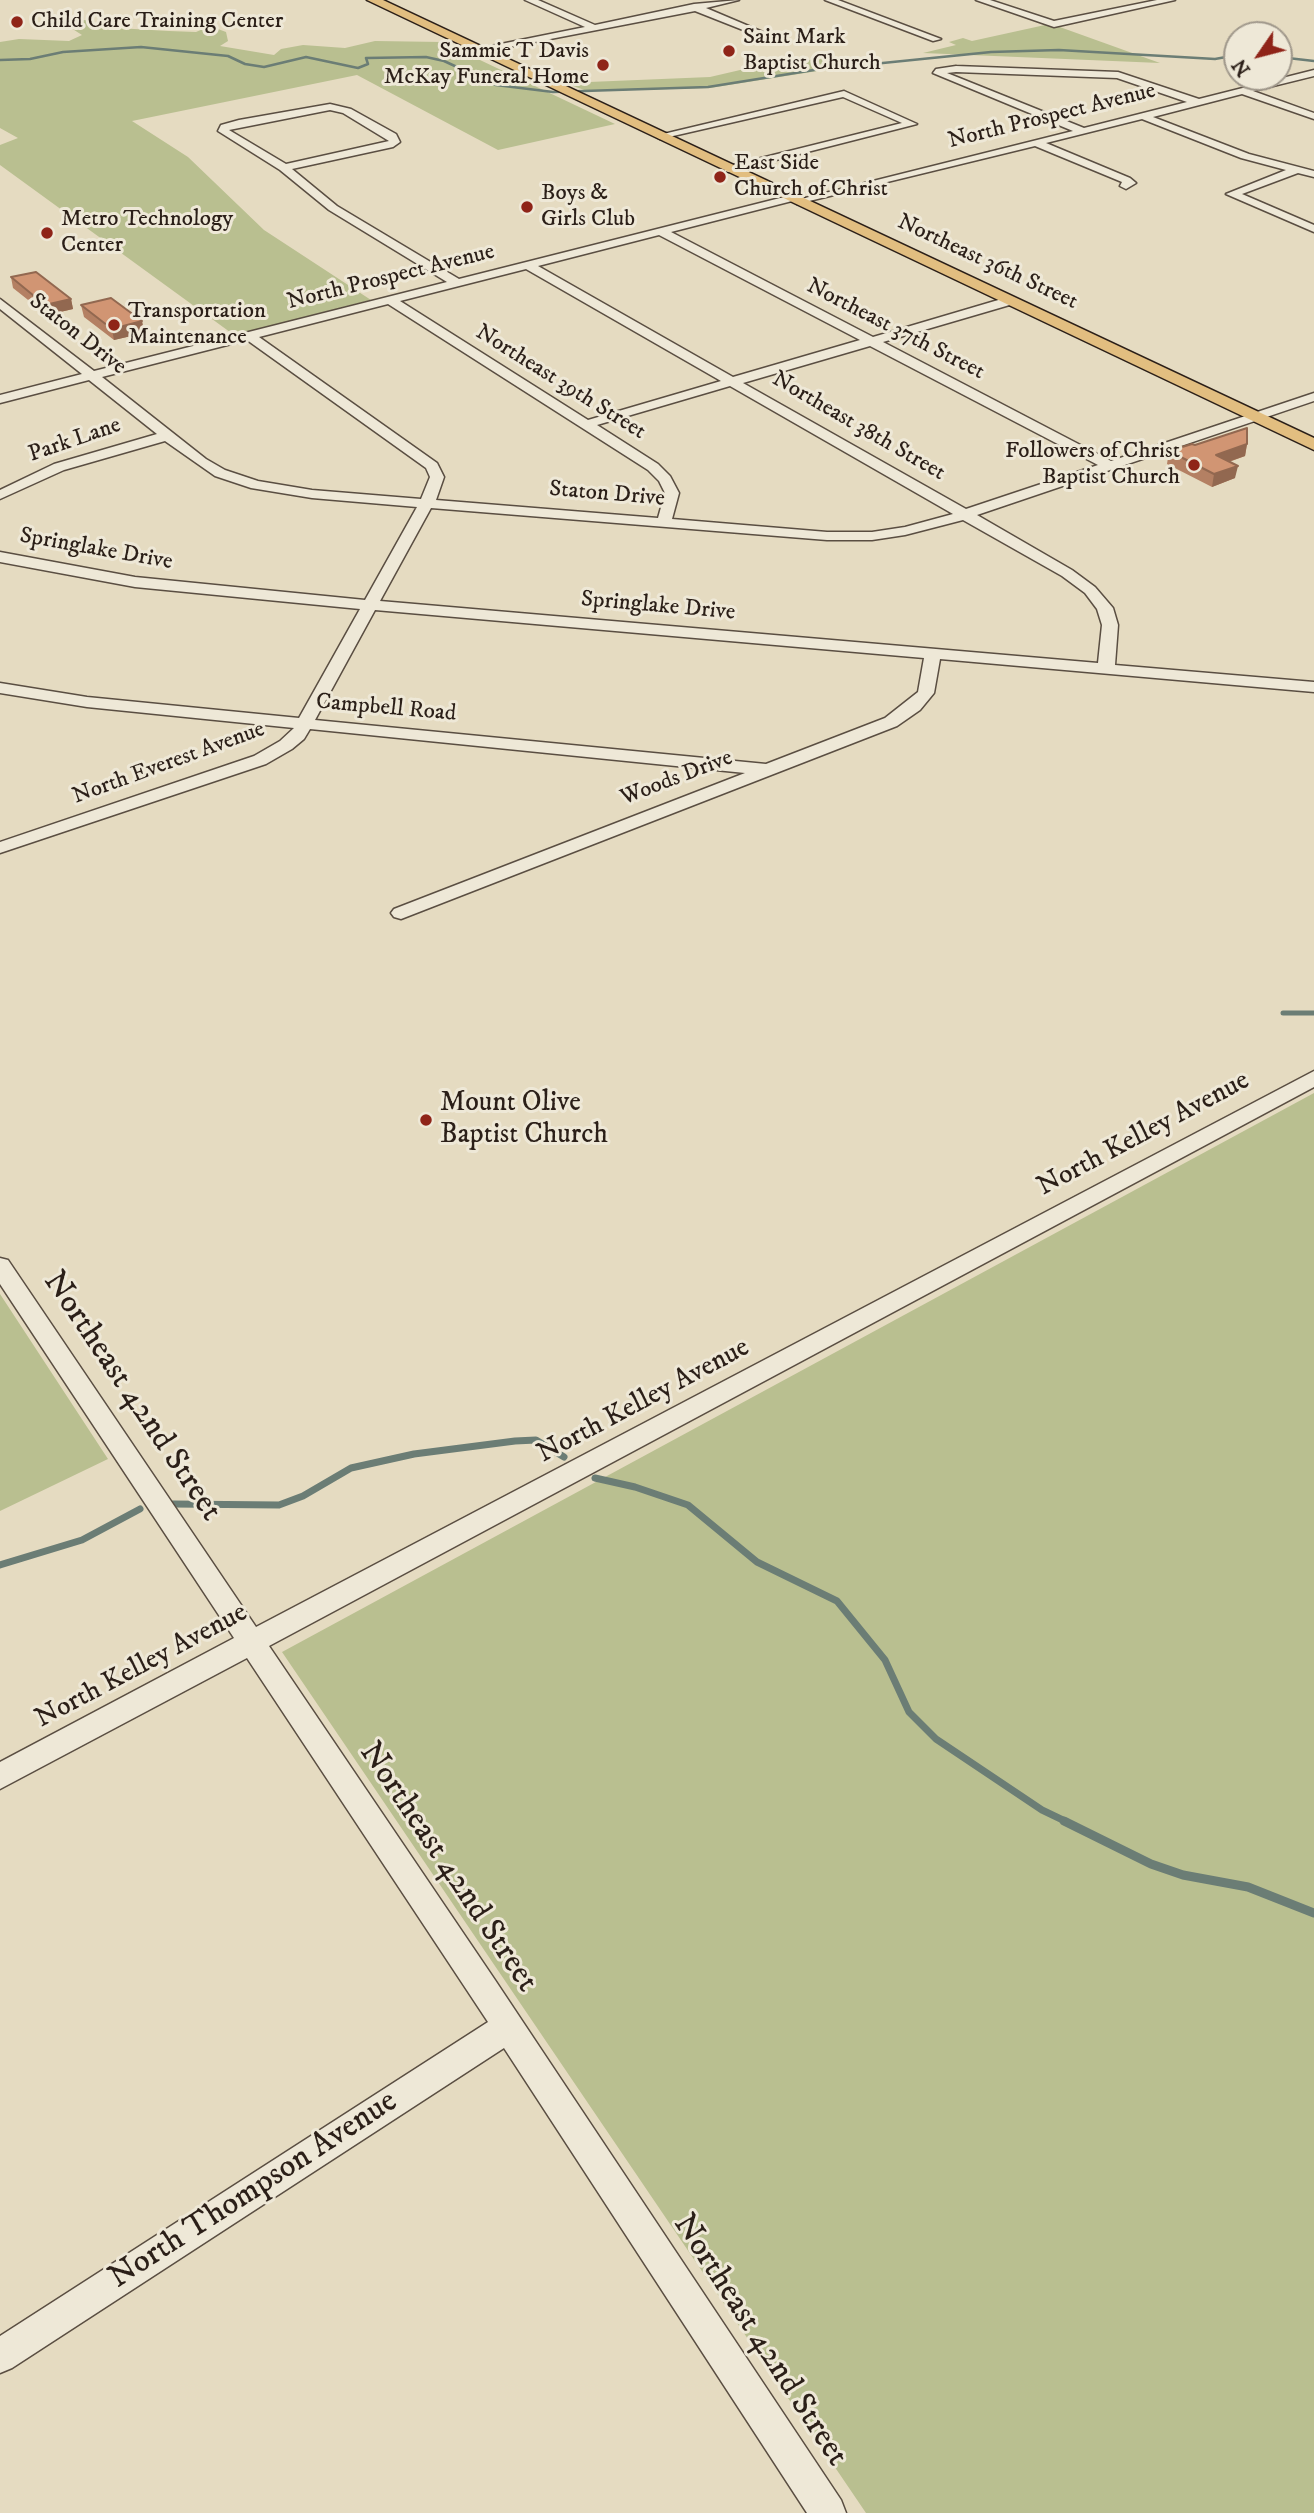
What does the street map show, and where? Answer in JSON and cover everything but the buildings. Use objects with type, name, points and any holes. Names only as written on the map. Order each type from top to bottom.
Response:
[{"type":"main road","name":"Northeast 36th Street","points":[[373,0],[1314,445]]},
{"type":"street","points":[[530,0],[594,28]]},
{"type":"street","points":[[678,0],[779,41]]},
{"type":"street","points":[[481,51],[734,0]]},
{"type":"street","points":[[831,0],[936,39]]},
{"type":"street","points":[[981,0],[1054,24],[1170,0]]},
{"type":"street","points":[[1133,0],[1147,5]]},
{"type":"street","points":[[1083,131],[943,76],[939,71],[956,69],[1124,76],[1198,102]]},
{"type":"street","name":"North Prospect Avenue","points":[[1293,78],[1314,73]]},
{"type":"street","points":[[1242,91],[1312,114]]},
{"type":"street","name":"North Prospect Avenue","points":[[0,399],[660,231],[1036,143],[1242,91]]},
{"type":"street","points":[[660,136],[844,94],[912,124],[729,169]]},
{"type":"street","points":[[284,168],[383,147],[395,142],[392,136],[347,111],[330,107],[262,118],[223,128],[226,134],[284,168],[333,208],[457,283]]},
{"type":"street","points":[[1142,116],[1245,156],[1314,174]]},
{"type":"street","points":[[1036,143],[1126,180],[1130,183],[1126,186]]},
{"type":"street","points":[[1297,170],[1232,194],[1314,229]]},
{"type":"street","name":"Northeast 37th Street","points":[[660,231],[1110,465]]},
{"type":"street","name":"Northeast 38th Street","points":[[527,265],[1067,573],[1090,590],[1105,608],[1110,625],[1106,669]]},
{"type":"street","name":"Northeast 39th Street","points":[[390,300],[653,467],[665,479],[672,493],[663,523]]},
{"type":"street","points":[[587,424],[1009,301]]},
{"type":"street","name":"Staton Drive","points":[[0,303],[209,468],[256,485],[304,493],[854,537],[905,531],[964,515],[1314,397]]},
{"type":"street","name":"North Everest Avenue","points":[[0,848],[260,760],[286,746],[298,735],[427,503],[437,477],[432,466],[249,336]]},
{"type":"street","name":"Park Lane","points":[[0,495],[59,467],[166,436]]},
{"type":"street","name":"Springlake Drive","points":[[0,557],[178,587],[1314,687]]},
{"type":"street","name":"Woods Drive","points":[[401,913],[870,731],[903,715],[926,693],[933,654]]},
{"type":"street","name":"Campbell Road","points":[[0,688],[87,702],[769,770]]},
{"type":"street","name":"North Kelley Avenue","points":[[0,1776],[796,1355],[1314,1077]]},
{"type":"street","name":"Northeast 42nd Street","points":[[0,1266],[508,2027],[828,2513]]},
{"type":"street","name":"North Thompson Avenue","points":[[0,2357],[508,2027]]},
{"type":"green space","points":[[86,20],[99,27],[169,31],[196,32],[210,26],[226,32],[228,41],[220,46],[274,55],[281,49],[303,45],[345,48],[375,41],[442,42],[615,124],[498,150],[357,75],[132,121],[188,157],[264,230],[371,300],[234,335],[0,165],[0,145],[18,138],[0,128],[0,42],[19,39],[69,41],[82,35],[60,21]]},
{"type":"green space","points":[[1045,25],[1057,26],[1160,63],[923,53],[956,45],[949,42],[963,38],[972,41]]},
{"type":"green space","points":[[830,58],[849,66],[710,88],[587,91],[565,83],[710,77],[766,64]]},
{"type":"green space","points":[[1314,1093],[1314,2513],[866,2513],[282,1652]]},
{"type":"green space","points":[[0,1294],[108,1459],[0,1511]]},
{"type":"waterway","points":[[0,60],[30,59],[63,52],[141,47],[228,56],[245,64],[264,67],[306,57],[358,68],[368,64],[366,58],[426,57],[444,61],[496,85],[553,92],[708,87],[814,70],[991,52],[1059,50],[1223,58]]},
{"type":"waterway","points":[[1293,59],[1314,61]]},
{"type":"waterway","points":[[1283,1013],[1314,1013]]},
{"type":"waterway","points":[[173,1504],[279,1505],[303,1496],[351,1468],[414,1454],[515,1441],[536,1440],[564,1457]]},
{"type":"waterway","points":[[595,1478],[635,1487],[688,1505],[757,1562],[837,1601],[885,1660],[909,1712],[936,1739],[1042,1810],[1067,1822]]},
{"type":"waterway","points":[[0,1565],[82,1540],[140,1509]]},
{"type":"waterway","points":[[1064,1821],[1151,1864],[1183,1875],[1248,1887],[1314,1913]]},
{"type":"place","name":"Child Care Training Center","points":[[17,22]]},
{"type":"place","name":"Saint Mark Baptist Church","points":[[729,51]]},
{"type":"place","name":"Sammie T Davis McKay Funeral Home","points":[[603,65]]},
{"type":"place","name":"East Side Church of Christ","points":[[720,177]]},
{"type":"place","name":"Boys & Girls Club","points":[[527,207]]},
{"type":"place","name":"Metro Technology Center","points":[[47,233]]},
{"type":"place","name":"Transportation Maintenance","points":[[114,325]]},
{"type":"place","name":"Followers of Christ Baptist Church","points":[[1194,465]]},
{"type":"place","name":"Mount Olive Baptist Church","points":[[426,1120]]}]
